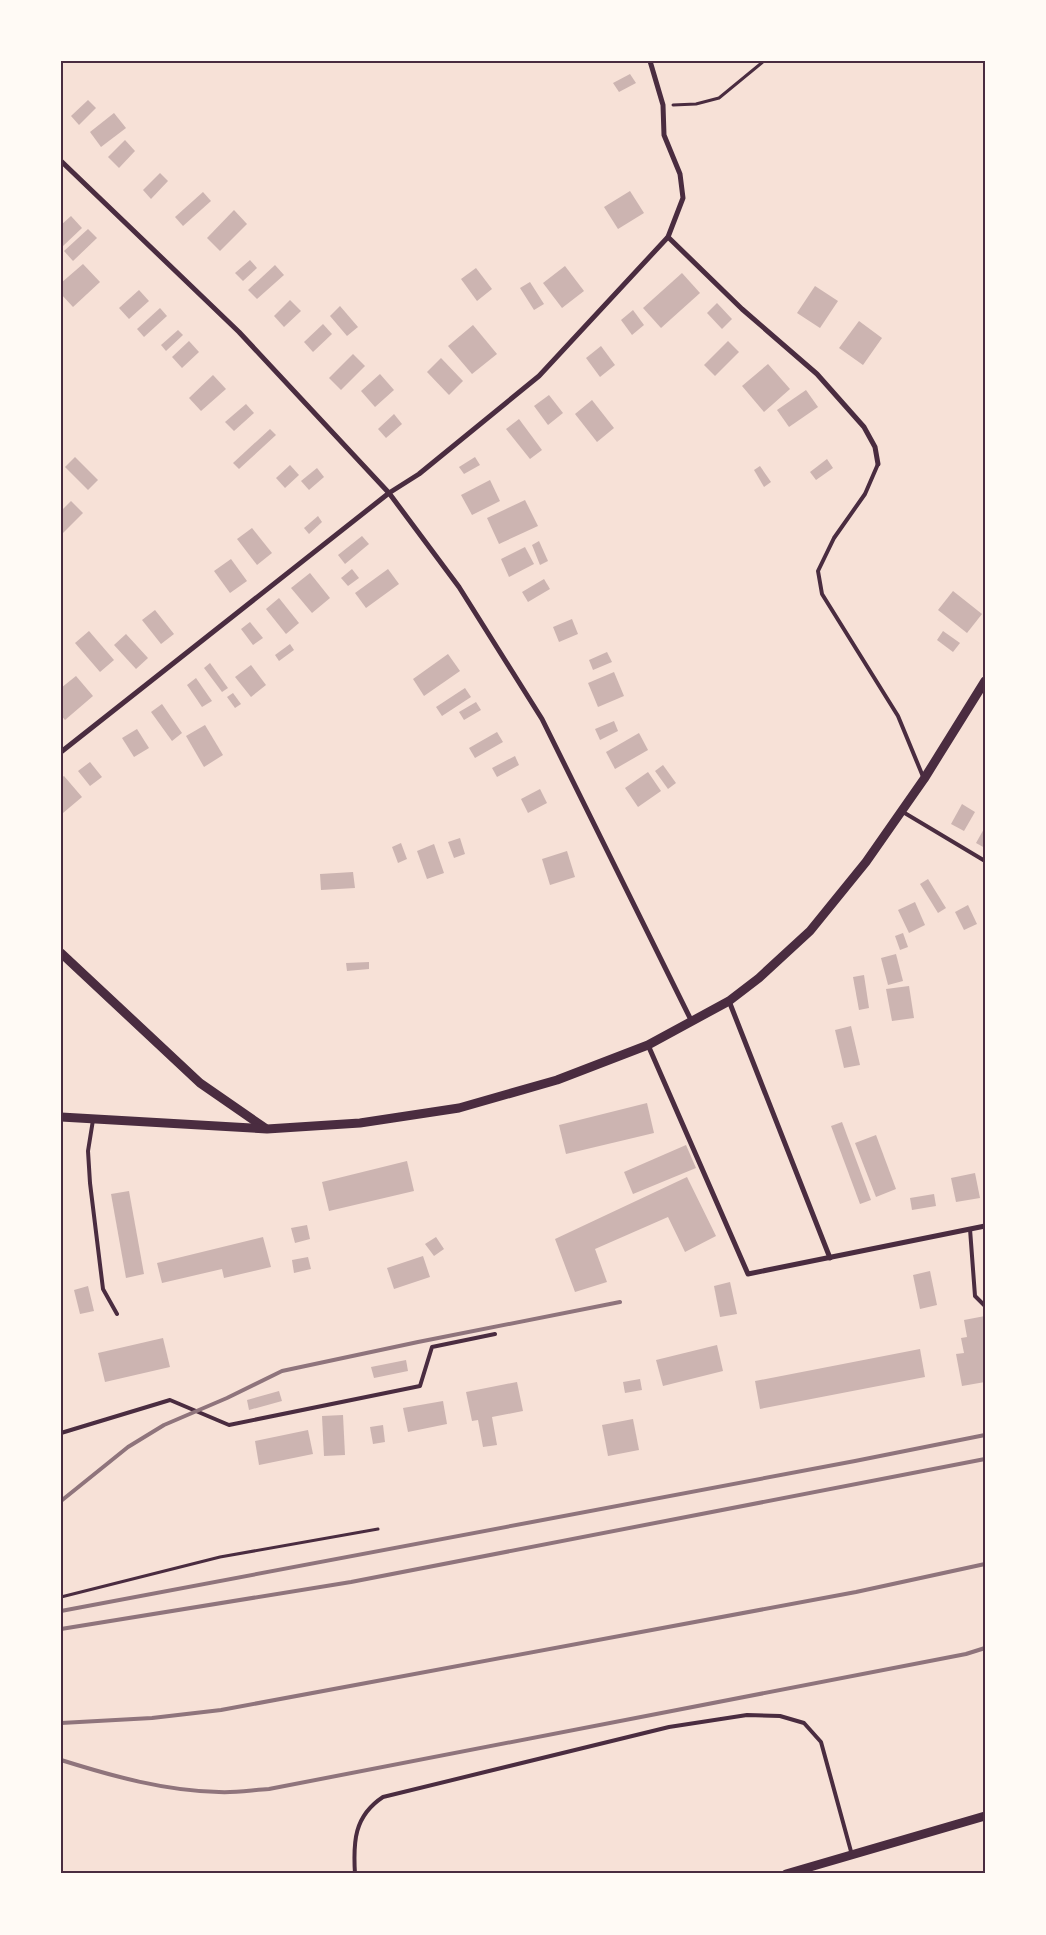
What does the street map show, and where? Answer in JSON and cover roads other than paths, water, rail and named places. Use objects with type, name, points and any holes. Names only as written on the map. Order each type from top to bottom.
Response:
[{"type":"street","points":[[61,752],[389,493],[419,474],[539,376],[668,237],[683,198],[680,174],[664,135],[663,106],[650,61]]},
{"type":"street","points":[[61,161],[239,332],[389,493],[459,587],[542,719],[692,1022]]},
{"type":"street","points":[[668,237],[742,309],[817,374],[864,427],[875,447],[878,464]]},
{"type":"street","points":[[61,1117],[267,1129],[360,1123],[459,1108],[557,1080],[648,1045],[729,1001],[759,978],[810,931],[866,862],[924,778],[985,681]]},
{"type":"street","points":[[61,953],[200,1083],[267,1129]]},
{"type":"street","points":[[729,1001],[830,1258]]},
{"type":"street","points":[[648,1045],[748,1274],[985,1226]]},
{"type":"street","points":[[786,1874],[985,1816]]},
{"type":"lane","points":[[878,464],[865,494],[834,538],[818,571],[822,594],[898,716],[924,778]]},
{"type":"lane","points":[[901,811],[985,861]]},
{"type":"lane","points":[[93,1120],[88,1151],[94,1222],[103,1289],[117,1314]]},
{"type":"lane","points":[[970,1229],[974,1296],[985,1306]]},
{"type":"lane","points":[[61,1433],[170,1400],[229,1425],[420,1386],[432,1347],[495,1334]]},
{"type":"lane","points":[[355,1874],[354,1847],[361,1821],[370,1805],[383,1796],[670,1728],[747,1715],[780,1716],[804,1723],[821,1742],[852,1855]]},
{"type":"railway","points":[[61,1501],[128,1447],[164,1425],[227,1398],[282,1371],[620,1302]]},
{"type":"railway","points":[[61,1611],[985,1435]]},
{"type":"railway","points":[[61,1629],[351,1582],[985,1459]]},
{"type":"railway","points":[[61,1723],[152,1718],[221,1710],[856,1592],[985,1564]]},
{"type":"railway","points":[[61,1760],[119,1777],[179,1789],[225,1792],[269,1789],[966,1654],[985,1648]]}]
